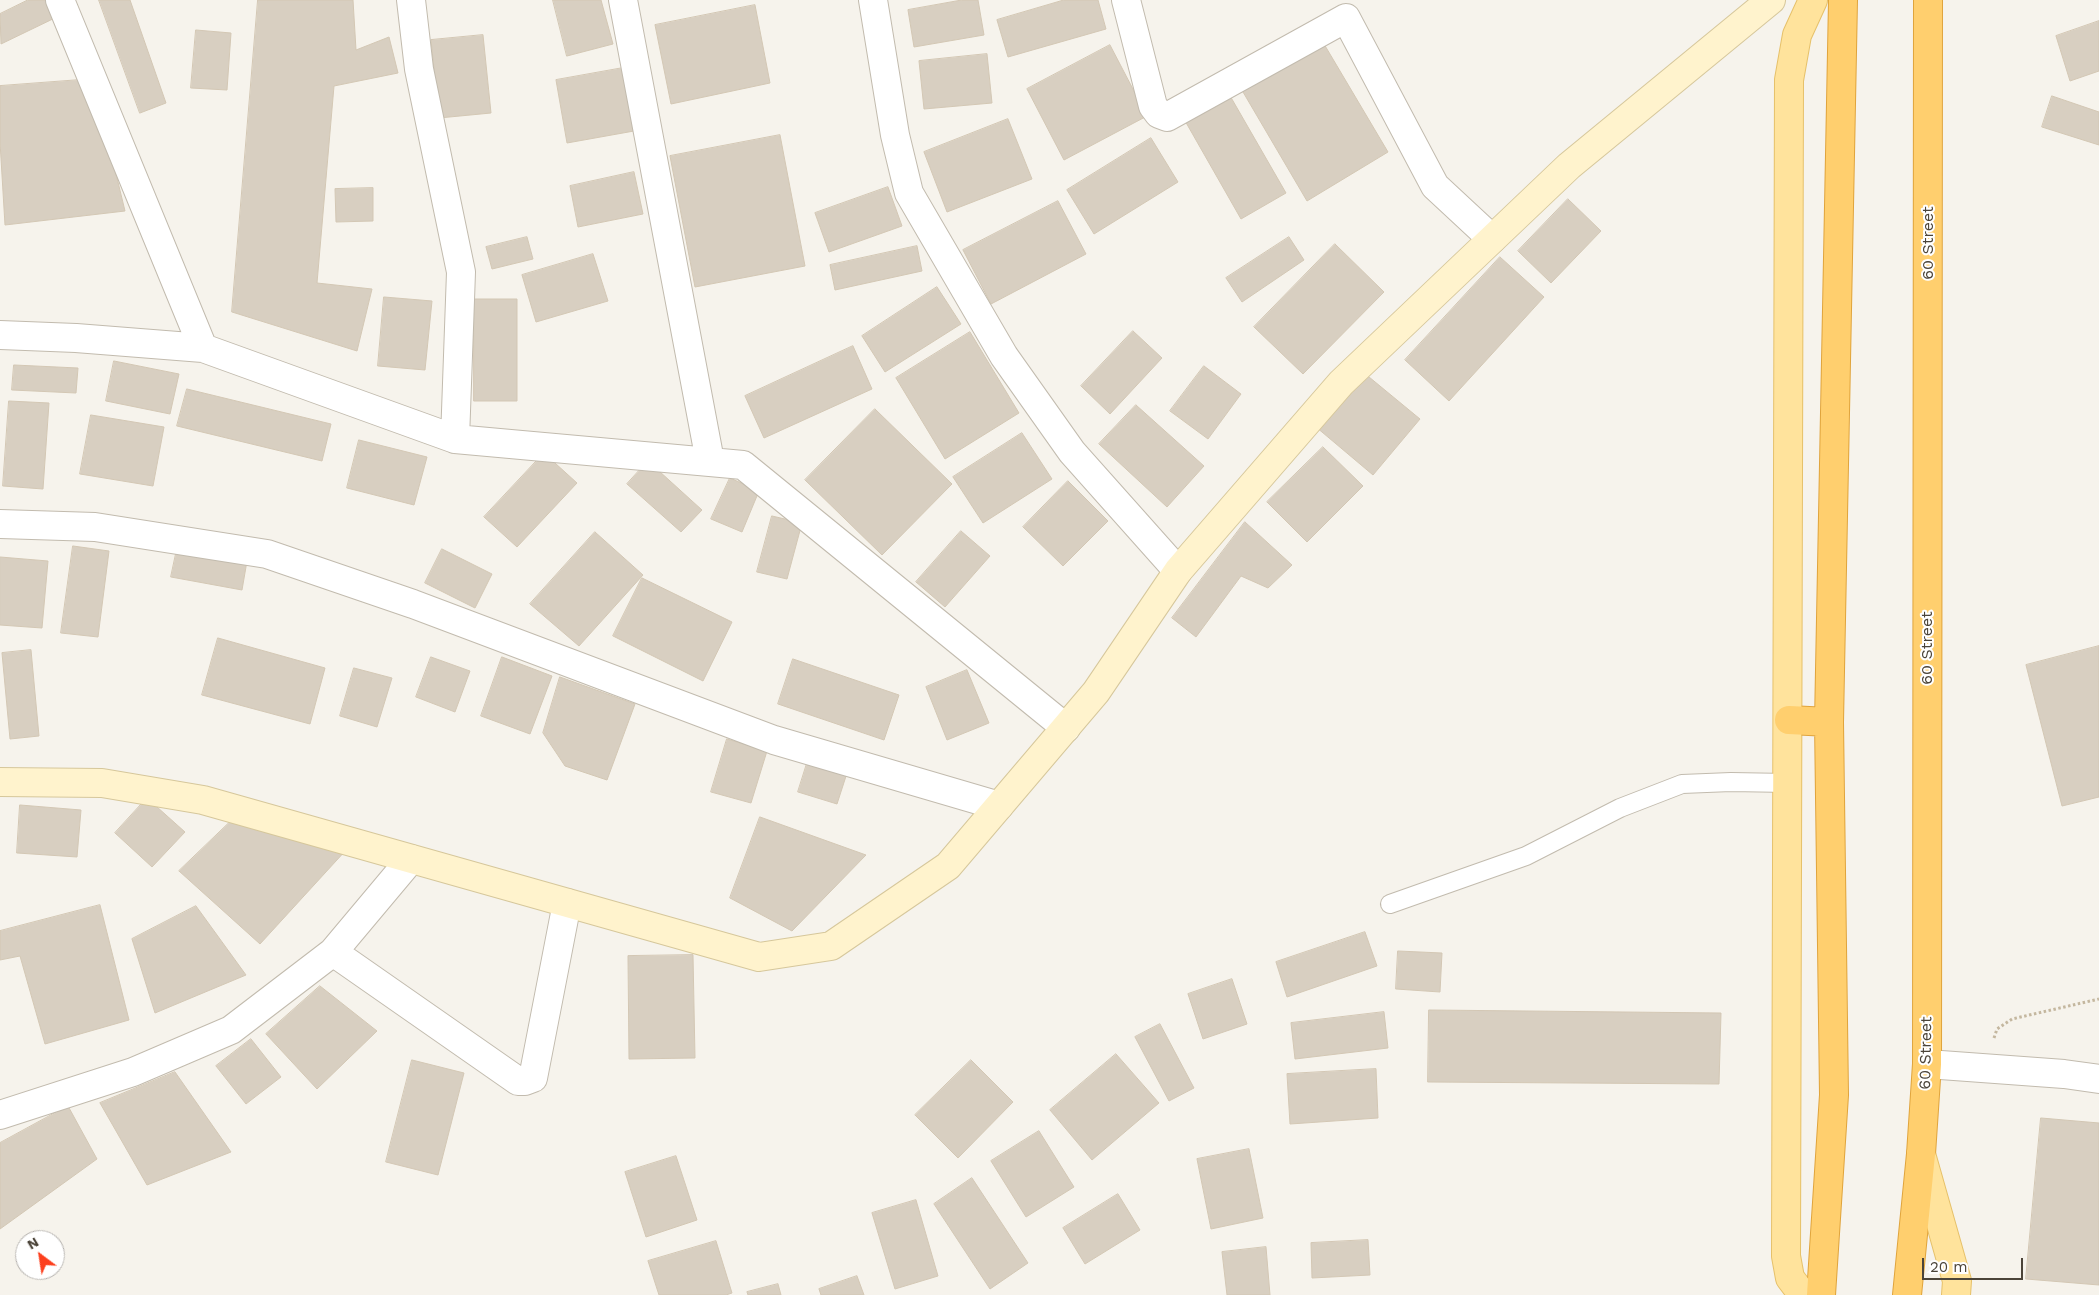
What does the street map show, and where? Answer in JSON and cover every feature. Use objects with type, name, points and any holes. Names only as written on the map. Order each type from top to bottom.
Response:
[{"type":"highway","points":[[1820,1295],[1834,1095],[1829,722],[1843,0]]},
{"type":"highway","name":"60 Street","points":[[1908,1295],[1927,1064],[1928,0]]},
{"type":"highway","points":[[1789,720],[1829,722]]},
{"type":"main road","points":[[1803,1295],[1790,1278],[1786,1256],[1789,720],[1789,80],[1797,35],[1813,0]]},
{"type":"main road","points":[[1921,1154],[1957,1281],[1956,1295]]},
{"type":"street","points":[[60,0],[203,348]]},
{"type":"street","points":[[411,0],[419,69],[461,272],[455,439]]},
{"type":"street","points":[[623,0],[710,461]]},
{"type":"street","points":[[873,0],[895,135],[909,193],[1004,356],[1072,452],[1178,571]]},
{"type":"street","points":[[1126,0],[1153,106],[1159,114],[1167,117],[1342,9],[1435,186],[1492,239]]},
{"type":"street","points":[[0,782],[102,783],[203,800],[759,957],[831,946],[948,866],[1096,692],[1178,571],[1340,383],[1569,166],[1772,0]]},
{"type":"street","points":[[0,336],[76,338],[203,348],[455,439],[743,464],[1066,728]]},
{"type":"street","points":[[0,524],[95,527],[267,554],[413,604],[774,740],[999,806]]},
{"type":"street","points":[[0,1115],[132,1072],[231,1030],[333,952],[411,859]]},
{"type":"street","points":[[333,952],[518,1081],[525,1081],[532,1078],[567,903]]},
{"type":"street","points":[[1927,1064],[2064,1074],[2099,1079]]},
{"type":"lane","points":[[1390,904],[1526,856],[1620,808],[1682,784],[1731,782],[1788,783]]},
{"type":"path","points":[[1983,1069],[1997,1029],[2012,1018],[2099,999]]},
{"type":"building","points":[[28,0],[51,0],[59,16],[1,44],[0,14]]},
{"type":"building","points":[[99,0],[130,0],[166,103],[140,113]]},
{"type":"building","points":[[258,0],[353,0],[356,50],[389,37],[398,73],[334,86],[317,283],[372,289],[357,351],[232,312]]},
{"type":"building","points":[[553,0],[601,0],[613,44],[567,56]]},
{"type":"building","points":[[962,0],[978,0],[984,35],[914,47],[908,10]]},
{"type":"building","points":[[1064,0],[1098,0],[1106,29],[1008,57],[997,20]]},
{"type":"building","points":[[755,5],[770,83],[671,104],[655,25]]},
{"type":"building","points":[[2099,21],[2099,71],[2070,81],[2056,36]]},
{"type":"building","points":[[196,30],[231,33],[227,90],[191,88]]},
{"type":"building","points":[[483,35],[491,113],[439,118],[431,40]]},
{"type":"building","points":[[1324,44],[1388,152],[1307,201],[1243,92]]},
{"type":"building","points":[[1110,45],[1147,116],[1064,160],[1027,89]]},
{"type":"building","points":[[987,54],[992,103],[924,109],[919,61]]},
{"type":"building","points":[[623,68],[634,131],[567,143],[556,80]]},
{"type":"building","points":[[93,79],[125,211],[5,225],[0,142],[0,86]]},
{"type":"building","points":[[1229,94],[1286,193],[1241,219],[1184,119]]},
{"type":"building","points":[[2052,96],[2099,112],[2099,145],[2042,127]]},
{"type":"building","points":[[1008,119],[1032,179],[947,212],[924,152]]},
{"type":"building","points":[[780,135],[805,266],[695,287],[670,156]]},
{"type":"building","points":[[1151,138],[1178,182],[1094,234],[1067,190]]},
{"type":"building","points":[[634,172],[643,214],[578,227],[570,186]]},
{"type":"building","points":[[888,187],[902,226],[829,252],[815,213]]},
{"type":"building","points":[[373,188],[373,221],[336,222],[335,189]]},
{"type":"building","points":[[1568,199],[1601,231],[1551,283],[1518,251]]},
{"type":"building","points":[[1058,201],[1086,254],[991,304],[963,250]]},
{"type":"building","points":[[527,237],[533,259],[492,269],[486,247]]},
{"type":"building","points":[[1289,237],[1304,260],[1242,302],[1226,278]]},
{"type":"building","points":[[1335,244],[1384,292],[1303,374],[1254,327]]},
{"type":"building","points":[[917,246],[922,271],[835,290],[830,265]]},
{"type":"building","points":[[593,254],[608,301],[536,322],[522,275]]},
{"type":"building","points":[[1500,257],[1544,297],[1449,401],[1405,360]]},
{"type":"building","points":[[937,287],[961,324],[885,372],[862,336]]},
{"type":"building","points":[[384,297],[432,301],[425,370],[378,366]]},
{"type":"building","points":[[474,299],[517,299],[517,401],[474,401]]},
{"type":"building","points":[[1133,331],[1162,358],[1110,414],[1081,386]]},
{"type":"building","points":[[970,332],[1019,413],[945,459],[896,378]]},
{"type":"building","points":[[853,346],[872,389],[764,438],[745,396]]},
{"type":"building","points":[[114,361],[179,374],[170,414],[106,401]]},
{"type":"building","points":[[14,365],[78,368],[76,393],[12,390]]},
{"type":"building","points":[[1204,366],[1241,394],[1208,439],[1170,411]]},
{"type":"building","points":[[1363,372],[1420,419],[1373,475],[1316,427]]},
{"type":"building","points":[[187,389],[331,424],[322,461],[177,426]]},
{"type":"building","points":[[9,401],[49,403],[43,489],[3,486]]},
{"type":"building","points":[[1136,405],[1204,466],[1167,507],[1099,444]]},
{"type":"building","points":[[875,409],[952,484],[882,555],[805,480]]},
{"type":"building","points":[[91,415],[164,427],[153,486],[80,474]]},
{"type":"building","points":[[1022,433],[1052,479],[983,523],[953,477]]},
{"type":"building","points":[[359,440],[427,457],[414,505],[347,488]]},
{"type":"building","points":[[1323,447],[1363,486],[1307,542],[1267,502]]},
{"type":"building","points":[[544,453],[577,483],[517,547],[484,517]]},
{"type":"building","points":[[648,461],[702,510],[681,532],[627,484]]},
{"type":"building","points":[[730,478],[759,491],[742,532],[711,519]]},
{"type":"building","points":[[1068,481],[1108,521],[1063,566],[1023,527]]},
{"type":"building","points":[[772,516],[802,523],[787,579],[757,572]]},
{"type":"building","points":[[1245,522],[1292,565],[1268,588],[1241,576],[1196,637],[1172,618]]},
{"type":"building","points":[[961,531],[990,556],[945,607],[916,582]]},
{"type":"building","points":[[595,532],[643,575],[579,646],[530,604]]},
{"type":"building","points":[[73,546],[109,551],[98,637],[61,633]]},
{"type":"building","points":[[177,549],[247,561],[242,590],[171,577]]},
{"type":"building","points":[[442,549],[492,574],[475,608],[425,583]]},
{"type":"building","points":[[0,557],[48,561],[42,628],[0,625]]},
{"type":"building","points":[[642,578],[732,622],[703,681],[613,636]]},
{"type":"building","points":[[218,638],[325,668],[310,724],[202,695]]},
{"type":"building","points":[[2099,646],[2099,797],[2062,806],[2026,665]]},
{"type":"building","points":[[31,650],[39,736],[10,739],[2,653]]},
{"type":"building","points":[[431,657],[470,671],[455,712],[416,697]]},
{"type":"building","points":[[502,657],[552,676],[530,734],[481,716]]},
{"type":"building","points":[[793,659],[899,695],[884,740],[778,704]]},
{"type":"building","points":[[354,668],[392,678],[377,727],[340,716]]},
{"type":"building","points":[[967,670],[989,723],[947,740],[926,687]]},
{"type":"building","points":[[560,677],[635,704],[607,780],[565,766],[543,733]]},
{"type":"building","points":[[727,739],[767,751],[751,803],[711,792]]},
{"type":"building","points":[[809,757],[848,770],[837,804],[798,792]]},
{"type":"building","points":[[147,798],[185,832],[152,867],[115,833]]},
{"type":"building","points":[[20,805],[81,810],[77,857],[17,853]]},
{"type":"building","points":[[760,817],[866,855],[792,931],[730,898]]},
{"type":"building","points":[[231,821],[347,849],[260,944],[179,871]]},
{"type":"building","points":[[100,905],[129,1020],[45,1044],[20,956],[0,960],[0,931]]},
{"type":"building","points":[[196,906],[246,975],[155,1013],[132,939]]},
{"type":"building","points":[[1365,932],[1377,966],[1287,997],[1276,962]]},
{"type":"building","points":[[1398,951],[1442,953],[1440,992],[1396,989]]},
{"type":"building","points":[[693,955],[695,1058],[629,1059],[628,956]]},
{"type":"building","points":[[1232,979],[1247,1024],[1203,1039],[1188,994]]},
{"type":"building","points":[[320,986],[377,1031],[317,1089],[266,1034]]},
{"type":"building","points":[[1429,1010],[1721,1013],[1719,1084],[1428,1082]]},
{"type":"building","points":[[1384,1012],[1388,1048],[1295,1059],[1291,1023]]},
{"type":"building","points":[[1160,1024],[1194,1088],[1169,1101],[1135,1037]]},
{"type":"building","points":[[251,1039],[281,1077],[246,1104],[216,1066]]},
{"type":"building","points":[[1116,1054],[1159,1103],[1092,1160],[1050,1110]]},
{"type":"building","points":[[412,1060],[464,1073],[438,1175],[386,1162]]},
{"type":"building","points":[[971,1060],[1013,1102],[958,1158],[915,1115]]},
{"type":"building","points":[[1376,1069],[1378,1118],[1290,1124],[1287,1074]]},
{"type":"building","points":[[175,1072],[231,1152],[147,1185],[100,1103]]},
{"type":"building","points":[[68,1106],[97,1159],[0,1229],[0,1143]]},
{"type":"building","points":[[2041,1118],[2099,1123],[2099,1285],[2026,1279]]},
{"type":"building","points":[[1039,1131],[1074,1187],[1026,1217],[991,1161]]},
{"type":"building","points":[[1249,1149],[1263,1218],[1211,1229],[1197,1159]]},
{"type":"building","points":[[676,1156],[697,1220],[646,1237],[625,1172]]},
{"type":"building","points":[[972,1178],[1028,1263],[990,1289],[934,1204]]},
{"type":"building","points":[[1118,1194],[1140,1230],[1085,1264],[1063,1228]]},
{"type":"building","points":[[916,1200],[938,1276],[895,1289],[872,1213]]},
{"type":"building","points":[[1368,1240],[1370,1275],[1312,1278],[1311,1243]]},
{"type":"building","points":[[716,1241],[732,1293],[726,1295],[659,1295],[648,1261]]},
{"type":"building","points":[[1266,1247],[1270,1295],[1227,1295],[1222,1252]]},
{"type":"building","points":[[857,1276],[864,1295],[821,1295],[819,1289]]},
{"type":"building","points":[[778,1284],[781,1295],[748,1295],[747,1292]]}]
